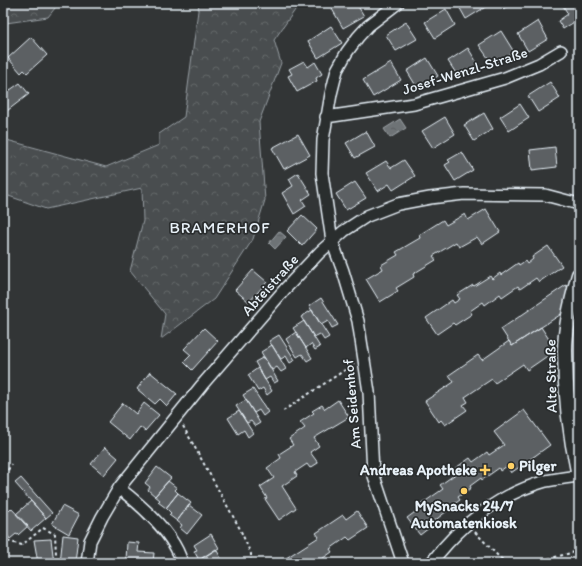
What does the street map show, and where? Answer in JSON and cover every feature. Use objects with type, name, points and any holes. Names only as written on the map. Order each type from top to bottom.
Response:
[{"type":"street","points":[[332,241],[322,173],[323,140],[326,117],[337,70],[346,52],[368,26],[398,3]]},
{"type":"street","name":"Josef-Wenzl-Straße","points":[[326,117],[414,104],[505,78],[539,64],[562,51]]},
{"type":"street","name":"Abteistraße","points":[[87,563],[90,541],[119,488],[202,385],[285,289],[332,241],[344,231],[367,216],[398,204],[464,194],[544,195],[579,204]]},
{"type":"street","name":"Am Seidenhof","points":[[332,241],[358,320],[369,392],[373,473],[403,563]]},
{"type":"street","name":"Alte Straße","points":[[579,275],[572,302],[565,350],[568,415],[572,446],[579,476]]},
{"type":"street","points":[[431,563],[440,551],[467,524],[501,500],[546,481],[579,476]]},
{"type":"street","points":[[119,488],[143,508],[157,523],[180,555],[182,563]]},
{"type":"path","points":[[283,411],[364,358]]},
{"type":"path","points":[[177,417],[240,529],[250,554],[251,563]]},
{"type":"path","points":[[3,481],[11,464]]},
{"type":"path","points":[[467,524],[500,558],[509,563]]},
{"type":"path","points":[[3,537],[10,542],[22,545],[43,528],[55,534],[56,554]]},
{"type":"path","points":[[531,563],[579,552]]},
{"type":"green space","points":[[3,3],[59,3],[48,17],[6,23],[3,27]]},
{"type":"green space","points":[[199,3],[300,3],[274,40],[281,63],[259,122],[265,200],[253,239],[214,299],[161,339],[165,314],[130,271],[143,221],[142,188],[46,209],[3,194],[3,139],[106,167],[159,145],[159,134],[184,117]]},
{"type":"water","points":[[400,119],[406,128],[390,138],[384,129]]},
{"type":"water","points":[[279,231],[286,237],[275,249],[269,243]]},
{"type":"building","points":[[342,3],[356,3],[364,16],[343,28],[332,9]]},
{"type":"building","points":[[457,3],[486,3],[487,6],[466,19]]},
{"type":"building","points":[[499,3],[513,3],[503,9]]},
{"type":"building","points":[[579,3],[579,19],[563,29],[558,21],[568,14],[562,4]]},
{"type":"building","points":[[446,9],[455,25],[435,38],[425,22]]},
{"type":"building","points":[[538,21],[548,39],[528,51],[518,34]]},
{"type":"building","points":[[406,22],[417,39],[396,51],[386,35]]},
{"type":"building","points":[[331,26],[342,43],[318,58],[308,41]]},
{"type":"building","points":[[501,31],[514,52],[493,65],[479,45]]},
{"type":"building","points":[[31,37],[47,55],[27,73],[24,70],[21,73],[8,58]]},
{"type":"building","points":[[468,48],[479,66],[459,78],[448,61]]},
{"type":"building","points":[[427,58],[438,76],[418,89],[407,71]]},
{"type":"building","points":[[304,61],[308,67],[315,62],[322,74],[316,78],[317,81],[297,92],[288,76],[292,74],[289,69]]},
{"type":"building","points":[[391,63],[401,80],[373,97],[363,80]]},
{"type":"building","points":[[550,82],[560,98],[538,112],[528,96]]},
{"type":"building","points":[[20,83],[29,94],[3,114],[3,95]]},
{"type":"building","points":[[520,104],[529,118],[509,131],[500,117]]},
{"type":"building","points":[[484,113],[493,129],[474,141],[464,125]]},
{"type":"building","points":[[445,117],[455,134],[433,148],[422,131]]},
{"type":"building","points":[[366,131],[375,147],[355,158],[346,143]]},
{"type":"building","points":[[298,134],[310,155],[284,169],[272,148]]},
{"type":"building","points":[[555,147],[557,167],[532,170],[530,150]]},
{"type":"building","points":[[462,152],[473,170],[455,181],[445,165],[450,162],[448,160]]},
{"type":"building","points":[[404,160],[415,176],[393,190],[389,184],[378,191],[366,173],[386,161],[391,168]]},
{"type":"building","points":[[298,173],[311,194],[302,200],[306,206],[294,214],[282,193],[293,186],[289,179]]},
{"type":"building","points":[[355,182],[366,198],[346,210],[336,194]]},
{"type":"building","points":[[486,209],[500,232],[482,244],[477,237],[459,247],[456,242],[433,256],[436,260],[413,274],[414,277],[396,288],[398,291],[380,302],[366,279],[383,269],[381,265],[398,255],[396,252],[420,238],[419,235],[443,220],[446,225],[465,214],[468,220]]},
{"type":"building","points":[[302,215],[317,229],[302,246],[287,231]]},
{"type":"building","points":[[548,246],[562,266],[539,282],[536,278],[520,289],[518,286],[502,297],[500,294],[485,305],[483,302],[470,311],[472,314],[455,325],[453,323],[437,334],[426,318],[452,300],[454,303],[460,299],[457,295],[473,285],[474,286],[490,276],[492,279],[500,273],[501,275],[518,263],[519,265],[525,261],[527,264],[533,259],[532,257]]},
{"type":"building","points":[[253,270],[267,282],[249,302],[235,290]]},
{"type":"building","points":[[566,285],[568,288],[563,313],[512,346],[501,329]]},
{"type":"building","points":[[321,298],[338,325],[332,328],[328,321],[321,325],[309,306]]},
{"type":"building","points":[[312,310],[329,337],[324,340],[320,334],[314,337],[301,317]]},
{"type":"building","points":[[304,321],[320,347],[315,350],[311,344],[306,348],[293,328]]},
{"type":"building","points":[[541,327],[556,350],[527,370],[523,364],[495,383],[492,379],[465,397],[468,402],[463,405],[467,410],[445,425],[441,420],[439,422],[425,401],[454,382],[449,375],[478,355],[482,360],[509,341],[512,346]]},
{"type":"building","points":[[204,328],[218,341],[192,370],[184,362],[191,355],[184,349]]},
{"type":"building","points":[[296,332],[312,358],[307,361],[302,354],[297,357],[286,339]]},
{"type":"building","points":[[279,335],[295,360],[290,363],[286,356],[281,359],[269,341]]},
{"type":"building","points":[[272,345],[286,369],[281,372],[277,367],[272,370],[261,352]]},
{"type":"building","points":[[264,357],[278,381],[274,383],[270,377],[265,380],[255,362]]},
{"type":"building","points":[[258,368],[272,391],[267,395],[263,388],[258,391],[248,375]]},
{"type":"building","points":[[150,372],[177,394],[167,406],[160,399],[155,404],[137,389]]},
{"type":"building","points":[[253,389],[268,412],[263,416],[259,410],[254,413],[243,395]]},
{"type":"building","points":[[246,400],[260,423],[255,426],[251,421],[247,423],[236,406]]},
{"type":"building","points":[[338,400],[349,417],[314,438],[319,446],[310,452],[318,463],[310,468],[307,464],[295,472],[297,476],[282,486],[296,508],[279,520],[265,499],[267,498],[260,487],[274,478],[267,468],[281,458],[279,454],[293,445],[289,439],[305,428],[300,422],[314,413],[312,411],[322,405],[325,409]]},
{"type":"building","points":[[123,403],[136,414],[144,403],[159,415],[145,431],[140,427],[130,440],[108,422]]},
{"type":"building","points":[[524,410],[550,445],[511,473],[507,466],[500,471],[499,468],[482,480],[481,478],[470,486],[471,488],[458,497],[460,500],[446,510],[447,511],[433,522],[434,524],[420,535],[407,518],[422,507],[420,505],[443,489],[440,485],[457,473],[454,469],[470,458],[473,462],[487,452],[489,455],[504,445],[494,432]]},
{"type":"building","points":[[239,411],[253,433],[248,437],[244,430],[238,434],[228,418]]},
{"type":"building","points":[[105,447],[118,458],[104,475],[91,464]]},
{"type":"building","points":[[157,467],[171,478],[155,496],[148,490],[150,487],[145,483]]},
{"type":"building","points":[[21,478],[52,513],[46,518],[15,483]]},
{"type":"building","points":[[168,481],[177,488],[175,490],[178,493],[166,508],[158,502],[160,500],[155,496]]},
{"type":"building","points":[[178,493],[191,503],[177,521],[169,515],[171,513],[166,508]]},
{"type":"building","points":[[31,501],[46,518],[31,531],[16,514]]},
{"type":"building","points":[[189,505],[202,515],[187,534],[180,528],[182,525],[177,521]]},
{"type":"building","points":[[62,506],[79,515],[69,534],[52,524]]},
{"type":"building","points":[[11,508],[28,526],[18,535],[16,534],[10,539],[3,530],[3,512],[6,509],[8,511]]},
{"type":"building","points":[[357,511],[368,528],[350,540],[347,537],[330,549],[332,552],[316,563],[285,563],[283,560],[319,537],[316,533],[343,515],[346,519]]},
{"type":"building","points":[[211,534],[219,548],[199,560],[194,551],[197,550],[194,545]]},
{"type":"building","points":[[63,535],[78,537],[75,563],[60,563]]},
{"type":"building","points":[[51,539],[54,563],[38,563],[34,540]]},
{"type":"building","points":[[127,542],[139,543],[138,552],[154,553],[153,562],[161,563],[110,563],[110,560],[126,561]]},
{"type":"building","points":[[216,549],[222,560],[219,561],[220,563],[201,563],[199,560]]},
{"type":"place","name":"Pilger","points":[[511,466]]},
{"type":"place","name":"Andreas Apotheke","points":[[485,470]]},
{"type":"place","name":"MySnacks 24/7 Automatenkiosk","points":[[464,491]]},
{"type":"district","name":"BRAMERHOF","points":[[220,227]]}]
